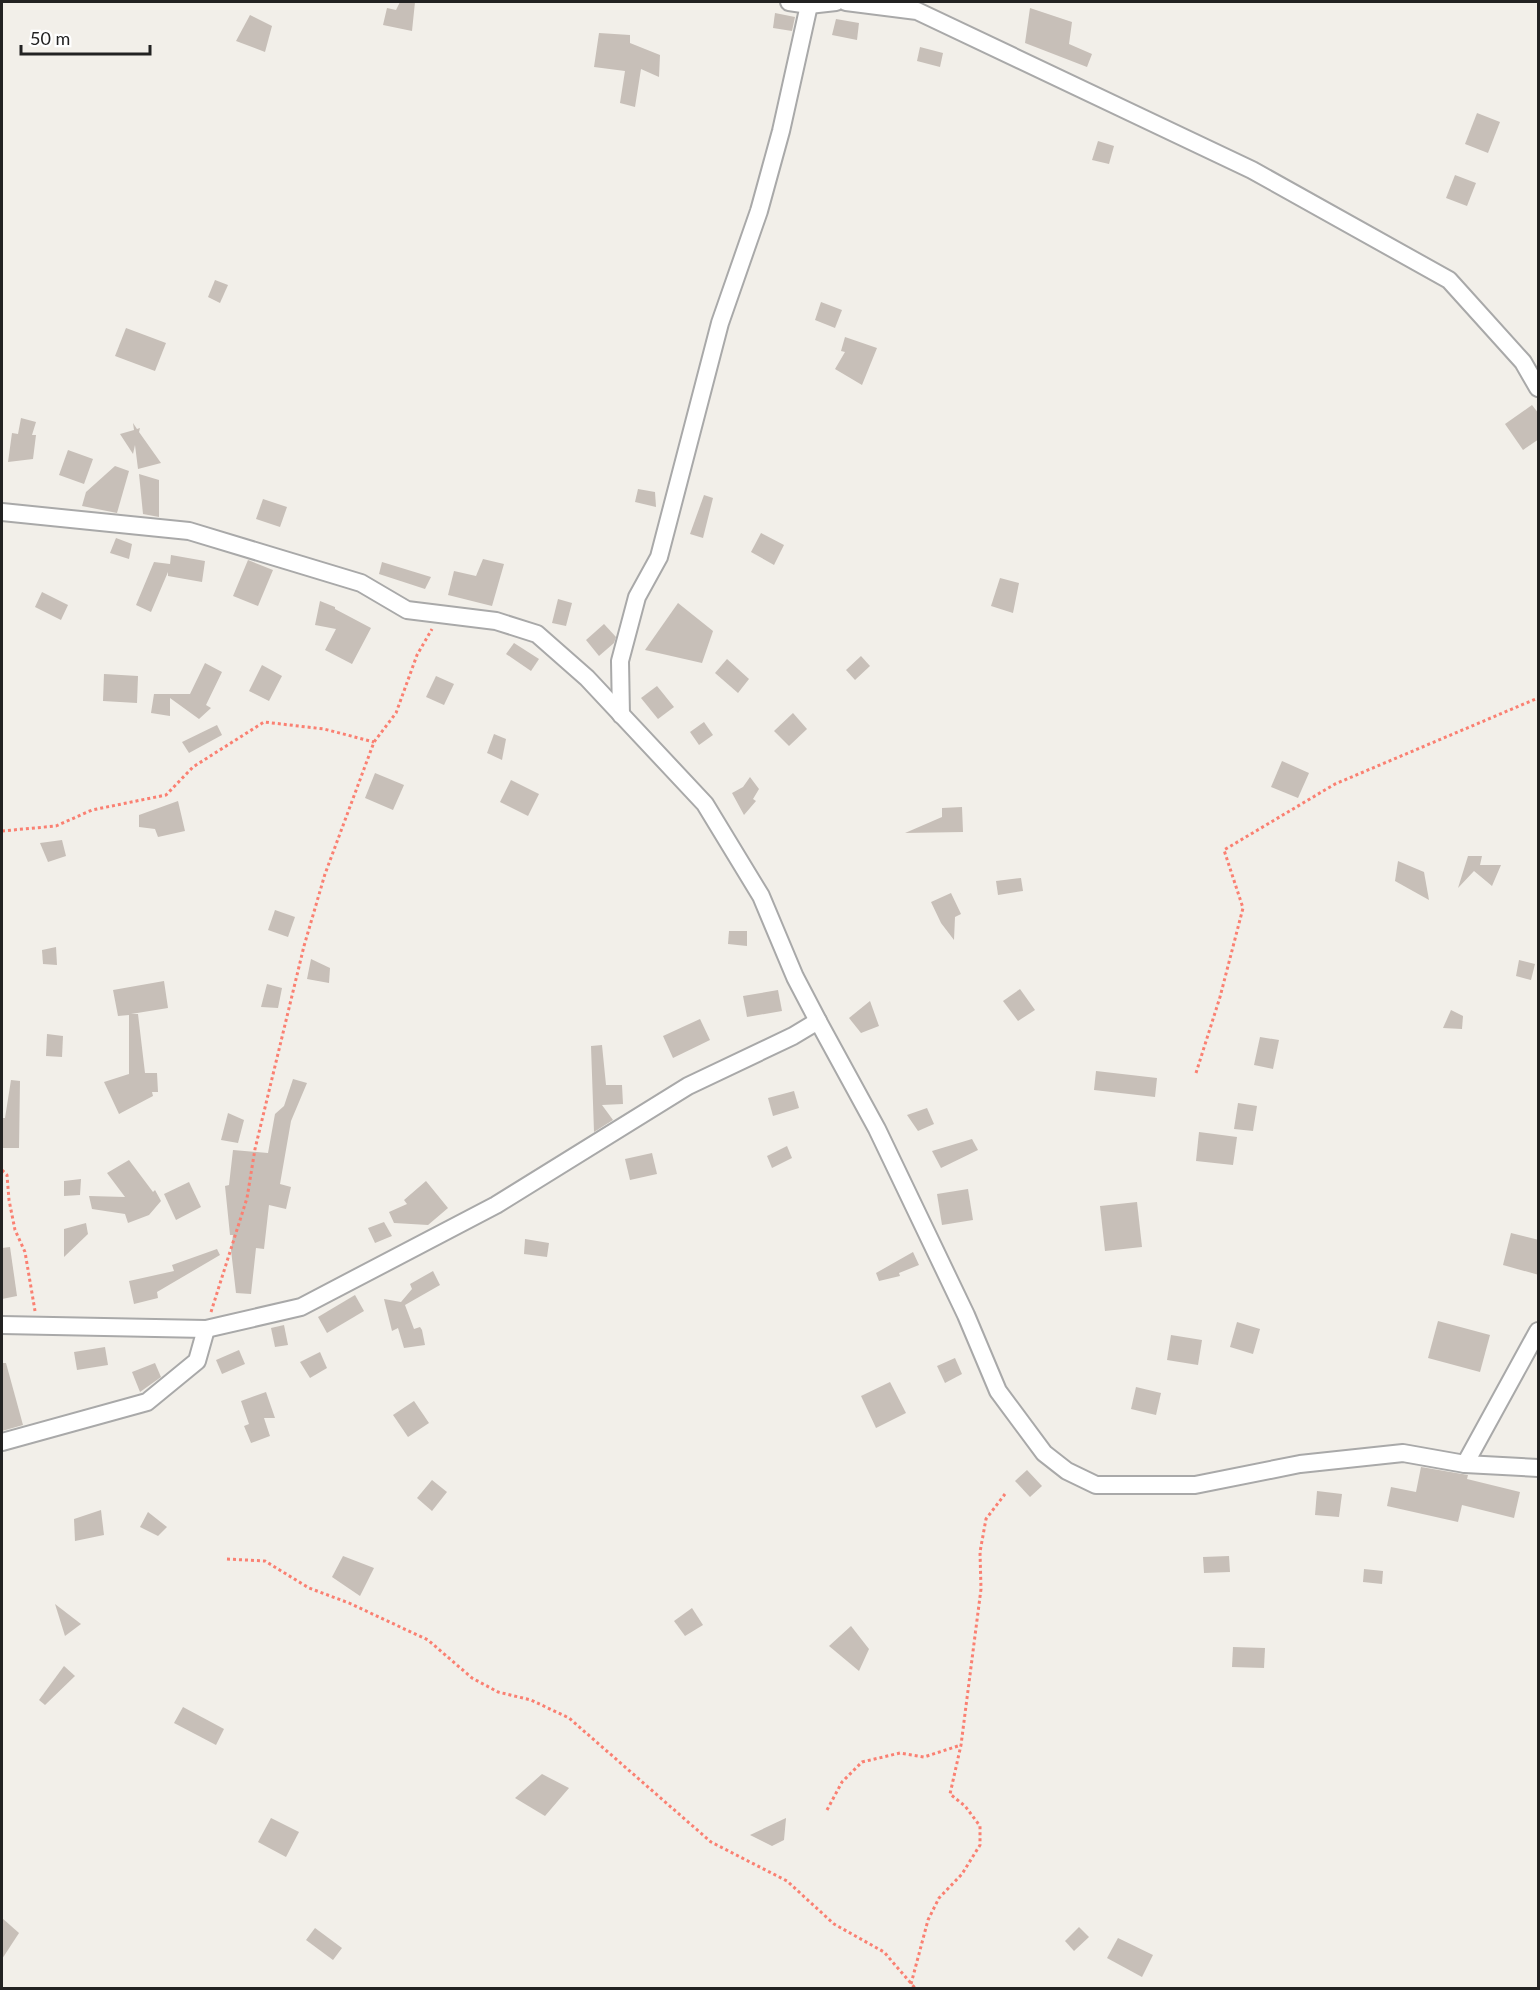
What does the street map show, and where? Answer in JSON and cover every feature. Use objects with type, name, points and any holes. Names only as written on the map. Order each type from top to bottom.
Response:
[{"type":"street","points":[[789,2],[809,5],[836,2]]},
{"type":"street","points":[[846,2],[917,11],[1252,170],[1449,280],[1523,362],[1539,388]]},
{"type":"street","points":[[621,715],[620,661],[631,618],[637,597],[659,557],[720,323],[759,211],[781,131],[809,5]]},
{"type":"street","points":[[2,512],[189,531],[361,583],[407,610],[496,621],[537,634],[587,678],[705,804],[760,896],[795,977],[877,1129],[966,1315],[998,1391],[1044,1453],[1066,1471],[1096,1485],[1194,1485],[1300,1464],[1403,1453],[1465,1464],[1539,1468]]},
{"type":"street","points":[[2,1325],[206,1329],[301,1307],[496,1205],[688,1086],[793,1036],[818,1021]]},
{"type":"street","points":[[2,1442],[147,1402],[197,1361],[206,1329]]},
{"type":"street","points":[[1465,1464],[1539,1331]]},
{"type":"path","points":[[206,1329],[247,1198],[255,1149],[304,946],[325,874],[374,742],[396,713],[417,655],[441,614]]},
{"type":"path","points":[[1196,1073],[1220,997],[1243,908],[1224,850],[1335,784],[1539,698]]},
{"type":"path","points":[[2,831],[56,826],[92,810],[166,795],[193,766],[264,722],[324,729],[374,742]]},
{"type":"path","points":[[2,1170],[7,1175],[15,1230],[25,1252],[38,1324]]},
{"type":"path","points":[[911,1984],[928,1920],[939,1898],[962,1874],[980,1845],[981,1826],[965,1806],[950,1794],[961,1745],[981,1589],[980,1552],[986,1519],[1005,1494]]},
{"type":"path","points":[[227,1559],[265,1561],[309,1588],[349,1603],[428,1640],[472,1678],[498,1692],[531,1700],[568,1718],[711,1842],[787,1881],[834,1924],[884,1952],[915,1989]]},
{"type":"path","points":[[827,1810],[842,1782],[862,1762],[900,1753],[924,1757],[961,1745]]},
{"type":"building","points":[[400,2],[415,2],[412,31],[383,25],[387,8],[396,10]]},
{"type":"building","points":[[1030,8],[1072,22],[1069,44],[1092,54],[1087,67],[1025,43]]},
{"type":"building","points":[[775,13],[795,17],[792,31],[773,28]]},
{"type":"building","points":[[250,15],[272,26],[265,52],[236,41]]},
{"type":"building","points":[[836,19],[859,23],[857,40],[832,35]]},
{"type":"building","points":[[599,33],[630,35],[630,43],[660,55],[659,77],[641,69],[635,107],[620,103],[625,71],[594,67]]},
{"type":"building","points":[[920,47],[943,53],[940,67],[917,61]]},
{"type":"building","points":[[1477,113],[1500,122],[1488,153],[1465,144]]},
{"type":"building","points":[[1098,141],[1114,146],[1109,164],[1092,160]]},
{"type":"building","points":[[1455,175],[1476,183],[1467,206],[1446,198]]},
{"type":"building","points":[[215,280],[228,285],[220,303],[208,297]]},
{"type":"building","points":[[821,302],[842,310],[835,328],[815,320]]},
{"type":"building","points":[[126,328],[166,343],[155,371],[115,356]]},
{"type":"building","points":[[845,337],[877,348],[862,385],[835,369],[845,352],[841,351]]},
{"type":"building","points":[[1532,405],[1539,414],[1539,439],[1523,450],[1505,424]]},
{"type":"building","points":[[21,418],[36,422],[32,435],[36,435],[33,459],[8,462],[12,433],[18,434]]},
{"type":"building","points":[[133,423],[137,429],[140,428],[139,432],[161,463],[138,469],[135,445],[133,454],[120,434],[134,430]]},
{"type":"building","points":[[68,450],[93,459],[84,484],[59,475]]},
{"type":"building","points":[[115,466],[129,471],[117,513],[82,506],[86,492]]},
{"type":"building","points":[[139,474],[159,480],[159,517],[143,514]]},
{"type":"building","points":[[638,489],[655,492],[656,507],[635,502]]},
{"type":"building","points":[[704,495],[713,498],[703,538],[690,534]]},
{"type":"building","points":[[263,499],[287,507],[280,527],[256,519]]},
{"type":"building","points":[[761,533],[784,545],[774,565],[751,552]]},
{"type":"building","points":[[116,538],[132,544],[129,559],[110,553]]},
{"type":"building","points":[[171,555],[205,561],[202,582],[168,576],[168,572],[151,612],[136,605],[154,562],[170,564]]},
{"type":"building","points":[[483,559],[504,564],[492,606],[448,595],[454,571],[476,576]]},
{"type":"building","points":[[248,560],[273,570],[258,606],[233,596]]},
{"type":"building","points":[[382,562],[431,577],[425,589],[379,574]]},
{"type":"building","points":[[1000,578],[1019,583],[1013,613],[991,606]]},
{"type":"building","points":[[42,592],[68,605],[61,620],[35,607]]},
{"type":"building","points":[[558,599],[572,603],[566,626],[552,623]]},
{"type":"building","points":[[320,601],[371,628],[352,664],[325,650],[336,629],[315,625]]},
{"type":"building","points":[[678,603],[713,631],[702,663],[645,650]]},
{"type":"building","points":[[604,624],[616,637],[614,643],[599,656],[586,640]]},
{"type":"building","points":[[514,643],[539,659],[531,671],[506,654]]},
{"type":"building","points":[[861,656],[870,666],[855,680],[846,670]]},
{"type":"building","points":[[727,659],[749,679],[738,693],[715,673]]},
{"type":"building","points":[[205,663],[222,672],[206,705],[211,708],[199,719],[170,698],[170,716],[151,713],[154,694],[190,694]]},
{"type":"building","points":[[262,665],[282,676],[269,701],[249,691]]},
{"type":"building","points":[[104,674],[138,676],[137,703],[103,701]]},
{"type":"building","points":[[436,676],[454,684],[444,705],[426,697]]},
{"type":"building","points":[[657,686],[674,707],[658,719],[641,698]]},
{"type":"building","points":[[793,713],[807,729],[789,746],[774,731]]},
{"type":"building","points":[[704,722],[713,735],[699,745],[690,732]]},
{"type":"building","points":[[217,725],[222,735],[189,753],[182,742]]},
{"type":"building","points":[[494,734],[506,739],[502,760],[487,753]]},
{"type":"building","points":[[1282,761],[1309,773],[1298,798],[1271,787]]},
{"type":"building","points":[[375,773],[404,785],[393,810],[365,798]]},
{"type":"building","points":[[750,777],[759,789],[753,799],[756,801],[744,815],[732,793],[743,787]]},
{"type":"building","points":[[511,780],[539,794],[528,816],[500,802]]},
{"type":"building","points":[[178,801],[185,831],[158,837],[155,829],[139,827],[139,815]]},
{"type":"building","points":[[962,807],[963,832],[905,833],[942,817],[942,808]]},
{"type":"building","points":[[62,840],[66,856],[48,862],[40,843]]},
{"type":"building","points":[[1468,856],[1482,856],[1480,865],[1501,865],[1492,886],[1474,871],[1458,888]]},
{"type":"building","points":[[1398,861],[1424,872],[1429,900],[1395,881]]},
{"type":"building","points":[[1021,878],[1023,891],[998,895],[996,881]]},
{"type":"building","points":[[951,893],[961,914],[955,917],[954,940],[941,923],[931,902]]},
{"type":"building","points":[[275,910],[295,917],[288,937],[268,930]]},
{"type":"building","points":[[729,931],[747,931],[747,946],[728,944]]},
{"type":"building","points":[[56,947],[57,965],[43,964],[42,950]]},
{"type":"building","points":[[311,959],[330,968],[329,983],[307,979]]},
{"type":"building","points":[[1519,960],[1535,964],[1531,980],[1516,976]]},
{"type":"building","points":[[164,981],[168,1008],[131,1014],[138,1014],[145,1073],[157,1073],[158,1092],[152,1092],[153,1096],[119,1114],[104,1082],[129,1074],[129,1015],[118,1016],[113,990]]},
{"type":"building","points":[[267,984],[282,988],[278,1008],[261,1007]]},
{"type":"building","points":[[1020,989],[1035,1010],[1018,1021],[1003,1001]]},
{"type":"building","points":[[778,990],[782,1011],[747,1017],[743,996]]},
{"type":"building","points":[[870,1001],[879,1026],[861,1033],[849,1018]]},
{"type":"building","points":[[1451,1010],[1463,1016],[1462,1029],[1443,1028]]},
{"type":"building","points":[[700,1019],[710,1040],[673,1058],[663,1036]]},
{"type":"building","points":[[47,1034],[63,1036],[62,1057],[46,1056]]},
{"type":"building","points":[[1260,1037],[1279,1040],[1273,1069],[1254,1065]]},
{"type":"building","points":[[602,1045],[606,1085],[622,1085],[623,1104],[602,1105],[613,1120],[594,1132],[591,1046]]},
{"type":"building","points":[[1096,1071],[1157,1078],[1155,1097],[1094,1090]]},
{"type":"building","points":[[293,1079],[307,1083],[291,1121],[280,1184],[291,1187],[286,1209],[269,1205],[264,1249],[256,1248],[251,1294],[236,1293],[231,1250],[233,1235],[230,1235],[225,1186],[229,1185],[233,1150],[268,1153],[275,1114],[284,1106]]},
{"type":"building","points":[[11,1080],[20,1081],[19,1148],[2,1148],[2,1118],[5,1118]]},
{"type":"building","points":[[794,1091],[799,1108],[773,1116],[768,1098]]},
{"type":"building","points":[[1238,1103],[1257,1106],[1253,1131],[1234,1129]]},
{"type":"building","points":[[927,1108],[934,1124],[918,1131],[907,1115]]},
{"type":"building","points":[[228,1113],[244,1120],[238,1143],[221,1140]]},
{"type":"building","points":[[1199,1132],[1237,1137],[1233,1165],[1196,1161]]},
{"type":"building","points":[[972,1139],[978,1150],[941,1168],[932,1151]]},
{"type":"building","points":[[787,1146],[792,1158],[772,1168],[767,1156]]},
{"type":"building","points":[[652,1153],[657,1174],[630,1180],[625,1159]]},
{"type":"building","points":[[129,1160],[153,1192],[155,1190],[161,1201],[149,1215],[128,1223],[125,1214],[92,1209],[89,1196],[125,1197],[107,1173]]},
{"type":"building","points":[[81,1179],[80,1195],[64,1196],[64,1181]]},
{"type":"building","points":[[426,1181],[448,1208],[428,1225],[394,1223],[389,1212],[407,1204],[404,1200]]},
{"type":"building","points":[[189,1182],[201,1207],[176,1220],[164,1194]]},
{"type":"building","points":[[968,1189],[973,1220],[942,1225],[937,1194]]},
{"type":"building","points":[[1137,1202],[1142,1247],[1105,1251],[1100,1206]]},
{"type":"building","points":[[384,1222],[392,1236],[375,1243],[368,1228]]},
{"type":"building","points":[[86,1223],[88,1234],[64,1257],[64,1229]]},
{"type":"building","points":[[1511,1233],[1539,1240],[1539,1275],[1503,1265]]},
{"type":"building","points":[[525,1239],[549,1243],[547,1257],[524,1254]]},
{"type":"building","points":[[10,1247],[17,1296],[2,1299],[2,1248]]},
{"type":"building","points":[[217,1249],[220,1255],[157,1292],[158,1298],[134,1304],[129,1281],[174,1271],[172,1265]]},
{"type":"building","points":[[913,1252],[919,1265],[899,1273],[900,1276],[879,1281],[876,1273]]},
{"type":"building","points":[[433,1271],[440,1285],[405,1305],[414,1329],[420,1327],[422,1330],[425,1345],[404,1348],[398,1328],[392,1331],[384,1299],[401,1302],[412,1289],[410,1284]]},
{"type":"building","points":[[355,1295],[364,1311],[327,1333],[318,1317]]},
{"type":"building","points":[[1438,1321],[1490,1335],[1480,1372],[1428,1358]]},
{"type":"building","points":[[1237,1322],[1260,1329],[1253,1354],[1230,1347]]},
{"type":"building","points":[[284,1325],[288,1345],[275,1347],[271,1328]]},
{"type":"building","points":[[1171,1335],[1202,1340],[1198,1365],[1167,1360]]},
{"type":"building","points":[[105,1347],[108,1365],[77,1370],[74,1352]]},
{"type":"building","points":[[239,1350],[245,1364],[222,1374],[216,1360]]},
{"type":"building","points":[[320,1352],[327,1368],[310,1378],[300,1362]]},
{"type":"building","points":[[955,1358],[962,1374],[945,1383],[937,1366]]},
{"type":"building","points":[[2,1363],[6,1363],[23,1425],[2,1431]]},
{"type":"building","points":[[155,1363],[161,1377],[140,1392],[132,1372]]},
{"type":"building","points":[[890,1382],[906,1413],[876,1428],[861,1396]]},
{"type":"building","points":[[1136,1387],[1161,1393],[1156,1415],[1131,1409]]},
{"type":"building","points":[[266,1392],[275,1418],[264,1418],[270,1436],[251,1443],[244,1426],[249,1424],[241,1401]]},
{"type":"building","points":[[414,1401],[429,1423],[408,1437],[393,1415]]},
{"type":"building","points":[[1421,1467],[1468,1475],[1467,1479],[1520,1492],[1514,1518],[1462,1505],[1458,1522],[1387,1506],[1391,1487],[1416,1492]]},
{"type":"building","points":[[1027,1470],[1042,1486],[1030,1497],[1015,1481]]},
{"type":"building","points":[[432,1480],[447,1492],[432,1511],[417,1498]]},
{"type":"building","points":[[1317,1491],[1342,1494],[1339,1517],[1315,1515]]},
{"type":"building","points":[[101,1510],[104,1535],[75,1541],[74,1519]]},
{"type":"building","points":[[148,1512],[167,1527],[158,1536],[140,1527]]},
{"type":"building","points":[[343,1556],[374,1568],[360,1596],[332,1577]]},
{"type":"building","points":[[1229,1556],[1230,1572],[1204,1573],[1203,1557]]},
{"type":"building","points":[[1364,1569],[1383,1571],[1382,1584],[1363,1582]]},
{"type":"building","points":[[55,1604],[81,1624],[65,1636]]},
{"type":"building","points":[[692,1608],[703,1625],[685,1636],[674,1621]]},
{"type":"building","points":[[851,1626],[869,1649],[859,1671],[829,1646]]},
{"type":"building","points":[[1233,1647],[1265,1648],[1264,1668],[1232,1667]]},
{"type":"building","points":[[64,1666],[75,1676],[45,1705],[39,1700]]},
{"type":"building","points":[[183,1707],[224,1729],[216,1745],[174,1723]]},
{"type":"building","points":[[542,1774],[569,1788],[545,1816],[515,1798]]},
{"type":"building","points":[[271,1818],[299,1832],[286,1857],[258,1842]]},
{"type":"building","points":[[786,1818],[784,1840],[772,1846],[750,1835]]},
{"type":"building","points":[[2,1918],[19,1933],[2,1959]]},
{"type":"building","points":[[1079,1927],[1089,1937],[1074,1951],[1065,1941]]},
{"type":"building","points":[[315,1928],[342,1948],[333,1960],[306,1940]]},
{"type":"building","points":[[1118,1938],[1153,1955],[1142,1977],[1107,1958]]}]
